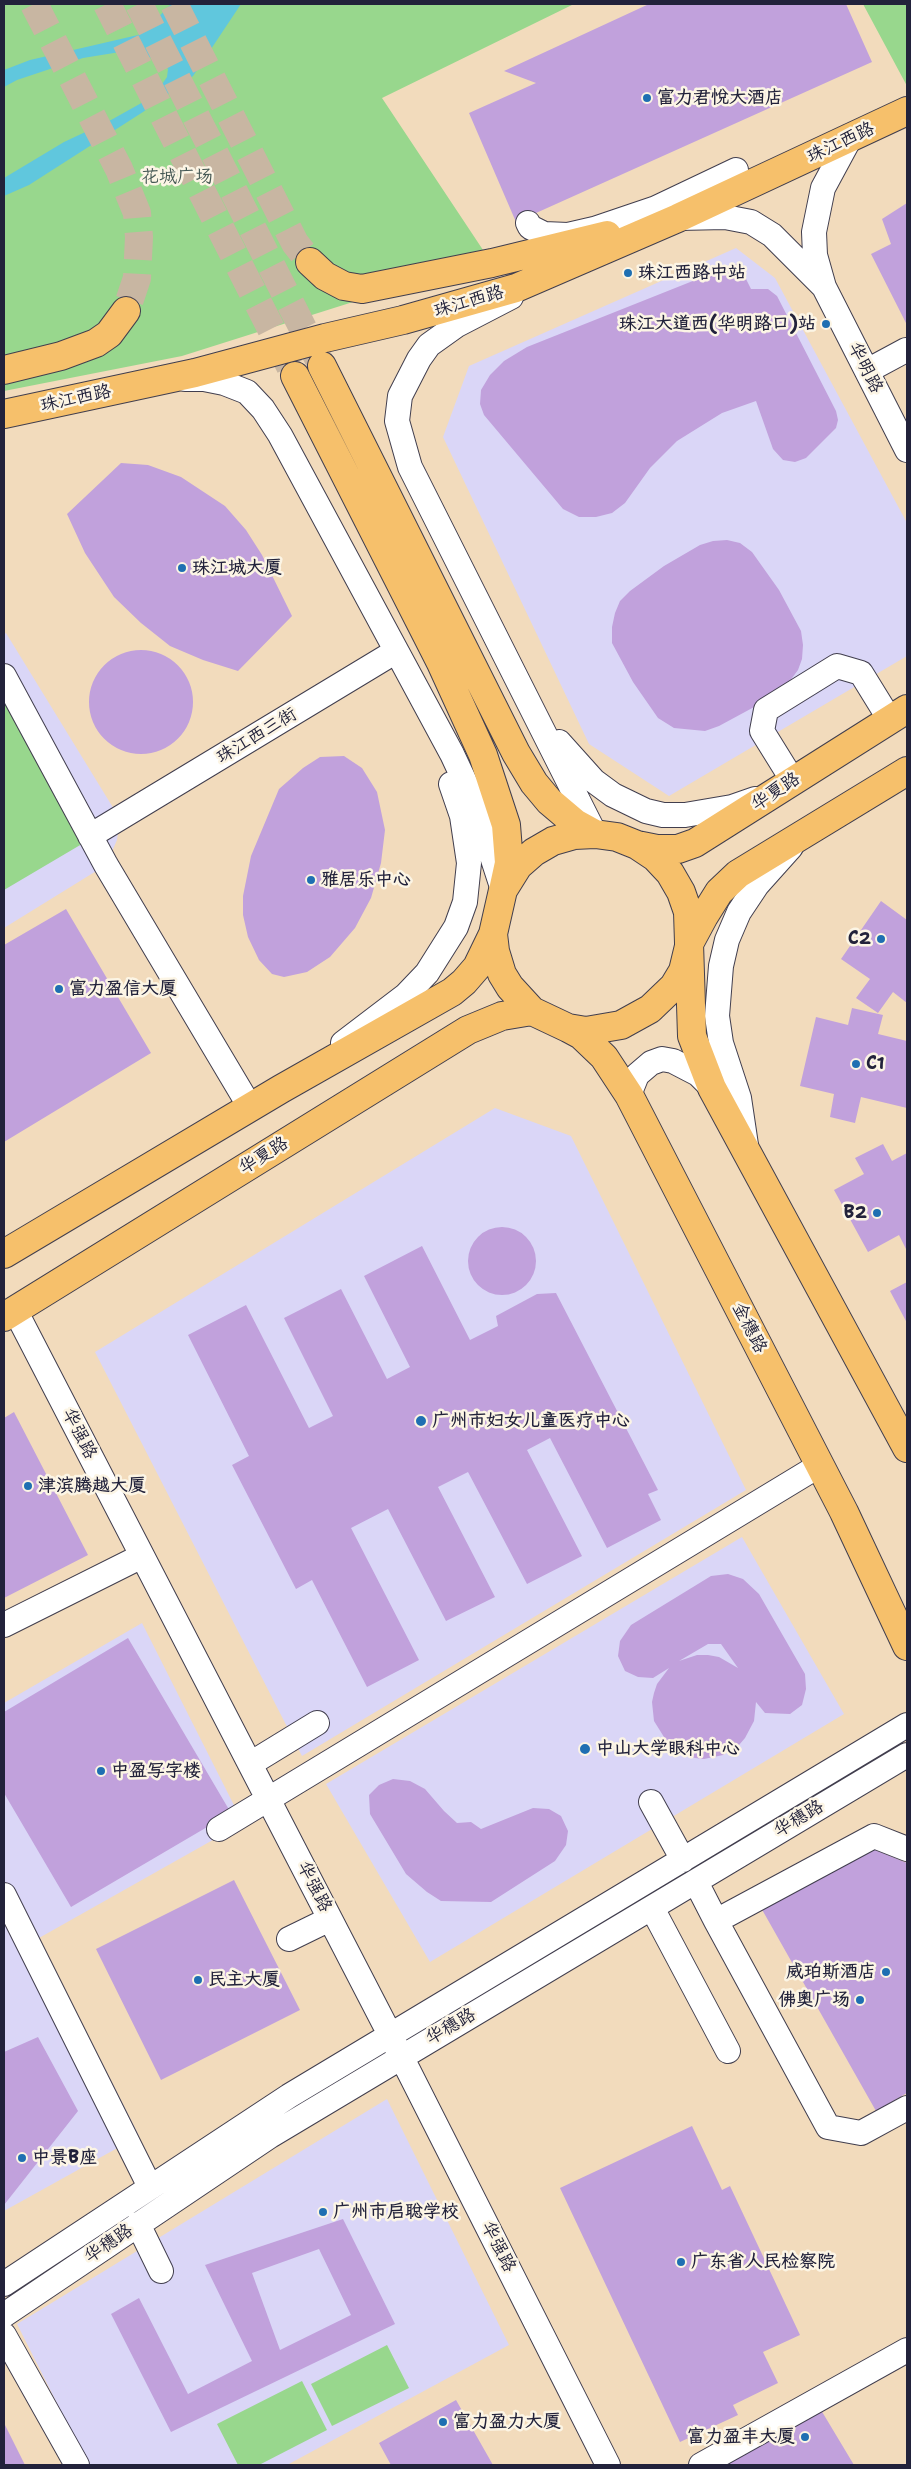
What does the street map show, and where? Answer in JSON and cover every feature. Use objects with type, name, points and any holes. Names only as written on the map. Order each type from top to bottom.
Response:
[{"type":"main road","name":"珠江西路","points":[[4,414],[161,380],[473,302],[516,288],[678,218],[907,111]]},
{"type":"main road","points":[[310,262],[325,276],[338,283],[362,289],[492,264],[678,218]]},
{"type":"main road","points":[[4,370],[60,356],[96,343],[109,334],[126,311]]},
{"type":"main road","points":[[322,366],[525,768],[534,783],[560,813],[595,834]]},
{"type":"main road","points":[[296,376],[440,663],[483,755],[506,825],[509,862],[503,890]]},
{"type":"main road","name":"华夏路","points":[[4,1254],[250,1107],[413,1016],[464,982],[477,967],[493,934],[503,890],[518,866],[534,852],[553,842],[574,835],[595,834],[617,837],[637,845],[657,849],[678,848],[695,843],[899,714]]},
{"type":"main road","name":"华夏路","points":[[493,934],[495,951],[502,974],[510,987],[532,1012],[568,1028],[586,1031],[621,1025],[650,1009],[674,986],[683,971],[690,942],[719,892],[738,874],[907,770]]},
{"type":"main road","name":"华夏路","points":[[637,845],[655,857],[670,873],[681,892],[688,912],[690,942]]},
{"type":"main road","points":[[690,942],[689,989],[692,1036],[712,1088],[907,1448]]},
{"type":"main road","name":"华夏路","points":[[9,1314],[433,1051],[487,1021],[532,1012]]},
{"type":"main road","points":[[413,1016],[433,1051]]},
{"type":"main road","name":"金穗路","points":[[568,1028],[582,1035],[604,1057],[628,1095],[820,1465],[907,1646]]},
{"type":"street","points":[[824,287],[815,254],[814,232],[817,210],[823,188],[850,138]]},
{"type":"street","points":[[528,223],[544,234],[568,235],[594,229],[656,208],[736,170]]},
{"type":"street","points":[[678,218],[725,217],[751,222],[772,235],[824,287]]},
{"type":"street","points":[[582,260],[443,334],[419,359],[400,396],[397,421],[410,467],[595,834]]},
{"type":"street","name":"华明路","points":[[824,287],[907,450]]},
{"type":"street","points":[[867,371],[906,350]]},
{"type":"street","points":[[161,380],[204,379],[224,383],[247,392],[263,409],[305,479],[452,754],[484,827],[503,890]]},
{"type":"street","points":[[281,1089],[406,995],[442,953],[456,926],[465,902],[469,863],[462,816],[452,787],[381,624]]},
{"type":"street","name":"珠江西三街","points":[[90,836],[393,653]]},
{"type":"street","points":[[526,697],[556,739],[594,781],[613,795],[638,808],[663,815],[685,815],[732,807],[786,786],[762,731],[766,710],[837,666],[862,673],[899,714]]},
{"type":"street","points":[[4,676],[106,865],[250,1107]]},
{"type":"street","points":[[106,865],[117,840],[120,819]]},
{"type":"street","points":[[748,1154],[739,1098],[721,1042],[717,1016],[721,966],[727,940],[740,912],[757,885],[806,831]]},
{"type":"street","points":[[628,1095],[637,1075],[651,1063],[662,1059],[673,1061],[698,1074],[712,1088]]},
{"type":"street","name":"华强路","points":[[9,1314],[142,1556],[401,2056],[608,2465]]},
{"type":"street","points":[[219,1829],[820,1465]]},
{"type":"street","points":[[4,1625],[142,1556]]},
{"type":"street","points":[[250,1764],[317,1723]]},
{"type":"street","name":"华穗路","points":[[4,2284],[281,2101],[907,1725]]},
{"type":"street","name":"华穗路","points":[[4,2314],[270,2136],[907,1755]]},
{"type":"street","points":[[651,1802],[683,1860]]},
{"type":"street","points":[[716,1921],[874,1836],[907,1849]]},
{"type":"street","points":[[696,1882],[828,2127],[862,2133],[907,2108]]},
{"type":"street","points":[[4,1895],[150,2187]]},
{"type":"street","points":[[652,1908],[728,2051]]},
{"type":"street","points":[[289,1939],[330,1919]]},
{"type":"street","points":[[138,2224],[160,2271]]},
{"type":"street","points":[[4,2335],[77,2465]]},
{"type":"street","points":[[701,2465],[907,2350]]},
{"type":"shaded area","points":[[736,248],[775,278],[907,523],[907,656],[669,796],[589,744],[443,437],[469,366]]},
{"type":"shaded area","points":[[6,633],[120,819],[117,840],[106,865],[4,928],[4,634]]},
{"type":"shaded area","name":"广州市妇女儿童医疗中心","points":[[495,1108],[571,1136],[746,1490],[302,1756],[95,1352]]},
{"type":"shaded area","name":"中山大学眼科中心","points":[[742,1537],[844,1714],[430,1962],[326,1784]]},
{"type":"shaded area","points":[[142,1623],[243,1823],[39,1938],[139,2136],[4,2211],[4,1703]]},
{"type":"shaded area","name":"广州市启聪学校","points":[[387,2099],[509,2345],[287,2465],[88,2465],[17,2324]]},
{"type":"green space","name":"花城广场","points":[[4,4],[574,4],[382,98],[489,259],[182,356],[4,391]]},
{"type":"green space","points":[[863,4],[907,4],[907,86]]},
{"type":"green space","points":[[4,699],[87,841],[4,890]]},
{"type":"green space","points":[[387,2345],[409,2388],[332,2426],[311,2384]]},
{"type":"green space","points":[[302,2381],[327,2430],[259,2465],[238,2465],[217,2424]]},
{"type":"water","points":[[171,4],[241,4],[193,76],[143,112],[29,185],[4,196],[4,178],[64,142],[111,120],[145,101],[158,90],[167,77],[168,69],[163,63],[138,52],[120,52],[83,58],[17,80],[4,87],[4,70],[30,60],[138,35],[145,31]]},
{"type":"building","name":"富力君悦大酒店","points":[[649,4],[846,4],[872,62],[516,222],[469,113],[536,83],[504,71]]},
{"type":"building","points":[[907,203],[907,325],[871,254],[891,244],[882,219]]},
{"type":"building","points":[[738,263],[751,289],[768,289],[777,296],[836,411],[838,420],[836,428],[806,458],[795,462],[783,460],[773,449],[756,401],[722,413],[677,441],[650,468],[625,503],[612,513],[596,517],[579,517],[563,509],[484,415],[480,404],[481,390],[490,375],[504,361],[527,347]]},
{"type":"building","name":"珠江城大厦","points":[[121,463],[148,465],[181,477],[225,506],[246,530],[262,555],[292,616],[238,671],[203,660],[170,646],[141,623],[114,597],[85,553],[67,514]]},
{"type":"building","points":[[727,540],[740,543],[752,552],[779,590],[801,631],[802,659],[798,670],[789,682],[756,706],[719,726],[705,731],[674,728],[658,718],[633,682],[612,643],[612,627],[615,613],[620,601],[630,591],[664,566],[700,545],[713,541]]},
{"type":"building","points":[[141,650],[161,654],[178,665],[189,682],[193,702],[189,722],[178,739],[161,750],[141,754],[121,750],[104,739],[93,722],[89,702],[93,682],[104,665],[121,654]]},
{"type":"building","name":"雅居乐中心","points":[[344,756],[362,768],[377,792],[385,830],[381,863],[371,898],[355,928],[330,957],[307,972],[284,977],[272,974],[259,960],[248,937],[243,915],[243,896],[251,856],[279,789],[303,768],[320,757]]},
{"type":"building","name":"C2","points":[[881,901],[907,920],[907,1003],[893,992],[878,1013],[856,998],[870,979],[841,959]]},
{"type":"building","name":"富力盈信大厦","points":[[66,909],[151,1053],[4,1142],[4,945]]},
{"type":"building","name":"C1","points":[[852,1008],[883,1015],[878,1034],[907,1041],[907,1108],[861,1097],[855,1123],[830,1117],[834,1094],[800,1086],[816,1017],[848,1025]]},
{"type":"building","name":"B2","points":[[883,1144],[892,1161],[907,1153],[907,1251],[899,1235],[868,1252],[834,1190],[864,1174],[855,1158]]},
{"type":"building","points":[[502,1227],[515,1230],[526,1237],[533,1248],[536,1261],[533,1274],[526,1285],[515,1292],[502,1295],[489,1292],[478,1285],[471,1274],[468,1261],[471,1248],[478,1237],[489,1230]]},
{"type":"building","points":[[422,1246],[470,1340],[498,1326],[496,1316],[537,1294],[556,1293],[658,1490],[648,1494],[661,1520],[607,1548],[550,1438],[527,1450],[582,1556],[527,1584],[468,1472],[438,1487],[495,1597],[446,1621],[388,1509],[351,1528],[419,1660],[367,1687],[312,1580],[296,1589],[232,1465],[249,1456],[188,1335],[246,1305],[309,1428],[333,1416],[284,1318],[341,1289],[387,1379],[410,1367],[364,1276]]},
{"type":"building","points":[[907,1282],[907,1323],[890,1291]]},
{"type":"building","name":"津滨腾越大厦","points":[[14,1412],[88,1555],[4,1598],[4,1418]]},
{"type":"building","points":[[728,1574],[743,1579],[759,1594],[805,1674],[806,1689],[802,1705],[790,1714],[765,1713],[756,1702],[754,1721],[739,1745],[723,1755],[704,1759],[686,1755],[669,1745],[654,1721],[652,1702],[654,1693],[657,1684],[669,1668],[653,1678],[638,1677],[625,1671],[618,1656],[620,1641],[631,1625],[711,1576]],"holes":[[[708,1644],[721,1644],[738,1668],[719,1657],[708,1655],[697,1655],[679,1661]]]},
{"type":"building","points":[[128,1638],[231,1813],[71,1907],[4,1793],[4,1712]]},
{"type":"building","points":[[393,1779],[410,1781],[425,1789],[457,1823],[471,1822],[481,1829],[533,1808],[549,1809],[561,1816],[568,1831],[566,1845],[555,1861],[491,1902],[441,1901],[406,1874],[370,1814],[369,1795],[379,1785]]},
{"type":"building","name":"佛奥广场","points":[[873,1849],[907,1863],[907,2093],[876,2111],[760,1906]]},
{"type":"building","name":"民主大厦","points":[[234,1880],[300,2010],[161,2080],[96,1949]]},
{"type":"building","name":"中景B座","points":[[38,2037],[78,2111],[4,2205],[4,2052]]},
{"type":"building","name":"广东省人民检察院","points":[[692,2126],[722,2190],[730,2186],[800,2335],[763,2352],[778,2383],[733,2405],[738,2415],[680,2442],[560,2188]]},
{"type":"building","points":[[343,2219],[395,2324],[171,2432],[111,2314],[139,2298],[188,2394],[252,2361],[205,2265]],"holes":[[[319,2249],[351,2315],[280,2350],[252,2273]]]},
{"type":"building","name":"富力盈力大厦","points":[[456,2400],[493,2465],[391,2465],[379,2443]]},
{"type":"building","name":"富力盈丰大厦","points":[[821,2410],[854,2465],[726,2465]]},
{"type":"building","points":[[4,2423],[25,2465],[4,2465]]},
{"type":"tunnel","points":[[34,4],[119,169],[137,213],[139,237],[137,278],[126,311]]},
{"type":"tunnel","points":[[107,4],[295,376]]},
{"type":"tunnel","points":[[139,4],[320,362]]},
{"type":"tunnel","points":[[174,4],[295,243],[310,262]]},
{"type":"place","name":"富力君悦大酒店","points":[[647,98]]},
{"type":"place","name":"珠江西路中站","points":[[628,273]]},
{"type":"place","name":"珠江大道西(华明路口)站","points":[[826,324]]},
{"type":"place","name":"珠江城大厦","points":[[182,568]]},
{"type":"place","name":"雅居乐中心","points":[[311,880]]},
{"type":"place","name":"C2","points":[[881,939]]},
{"type":"place","name":"富力盈信大厦","points":[[59,989]]},
{"type":"place","name":"C1","points":[[856,1064]]},
{"type":"place","name":"B2","points":[[877,1213]]},
{"type":"place","name":"广州市妇女儿童医疗中心","points":[[421,1421]]},
{"type":"place","name":"津滨腾越大厦","points":[[28,1486]]},
{"type":"place","name":"中山大学眼科中心","points":[[585,1749]]},
{"type":"place","name":"中盈写字楼","points":[[101,1771]]},
{"type":"place","name":"威珀斯酒店","points":[[886,1972]]},
{"type":"place","name":"民主大厦","points":[[198,1980]]},
{"type":"place","name":"佛奥广场","points":[[860,2000]]},
{"type":"place","name":"中景B座","points":[[22,2158]]},
{"type":"place","name":"广州市启聪学校","points":[[323,2212]]},
{"type":"place","name":"广东省人民检察院","points":[[681,2262]]},
{"type":"place","name":"富力盈力大厦","points":[[443,2422]]},
{"type":"place","name":"富力盈丰大厦","points":[[805,2437]]}]
